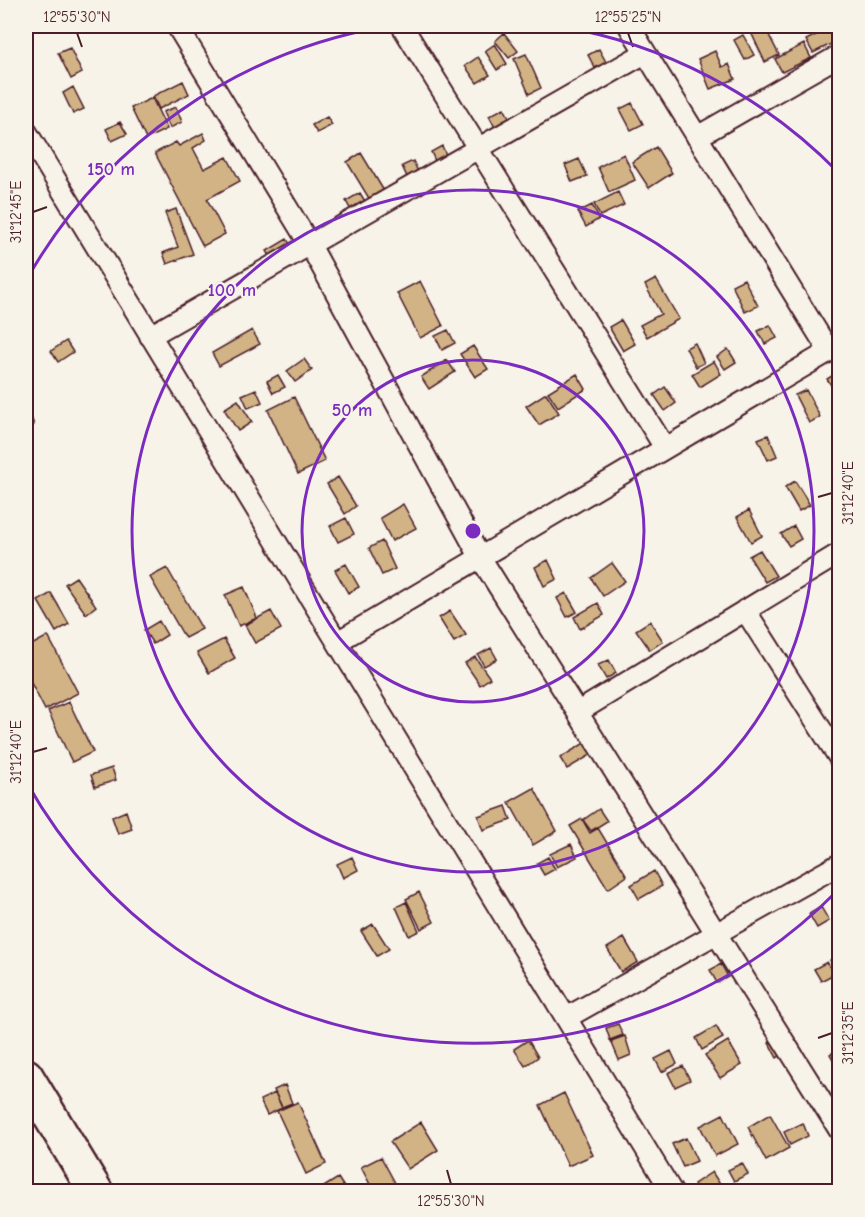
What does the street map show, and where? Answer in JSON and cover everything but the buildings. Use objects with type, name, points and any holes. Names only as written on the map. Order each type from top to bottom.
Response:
[{"type":"highway","points":[[26,1076],[96,1191]]},
{"type":"street","points":[[177,26],[310,245],[480,557],[840,1131]]},
{"type":"street","points":[[402,26],[665,448]]},
{"type":"street","points":[[337,642],[834,348],[629,26]]},
{"type":"street","points":[[150,336],[645,53]]},
{"type":"street","points":[[698,137],[840,55]]},
{"type":"street","points":[[26,131],[672,1191]]},
{"type":"street","points":[[578,712],[840,553]]},
{"type":"street","points":[[745,610],[840,759]]},
{"type":"street","points":[[566,1018],[840,864]]}]
